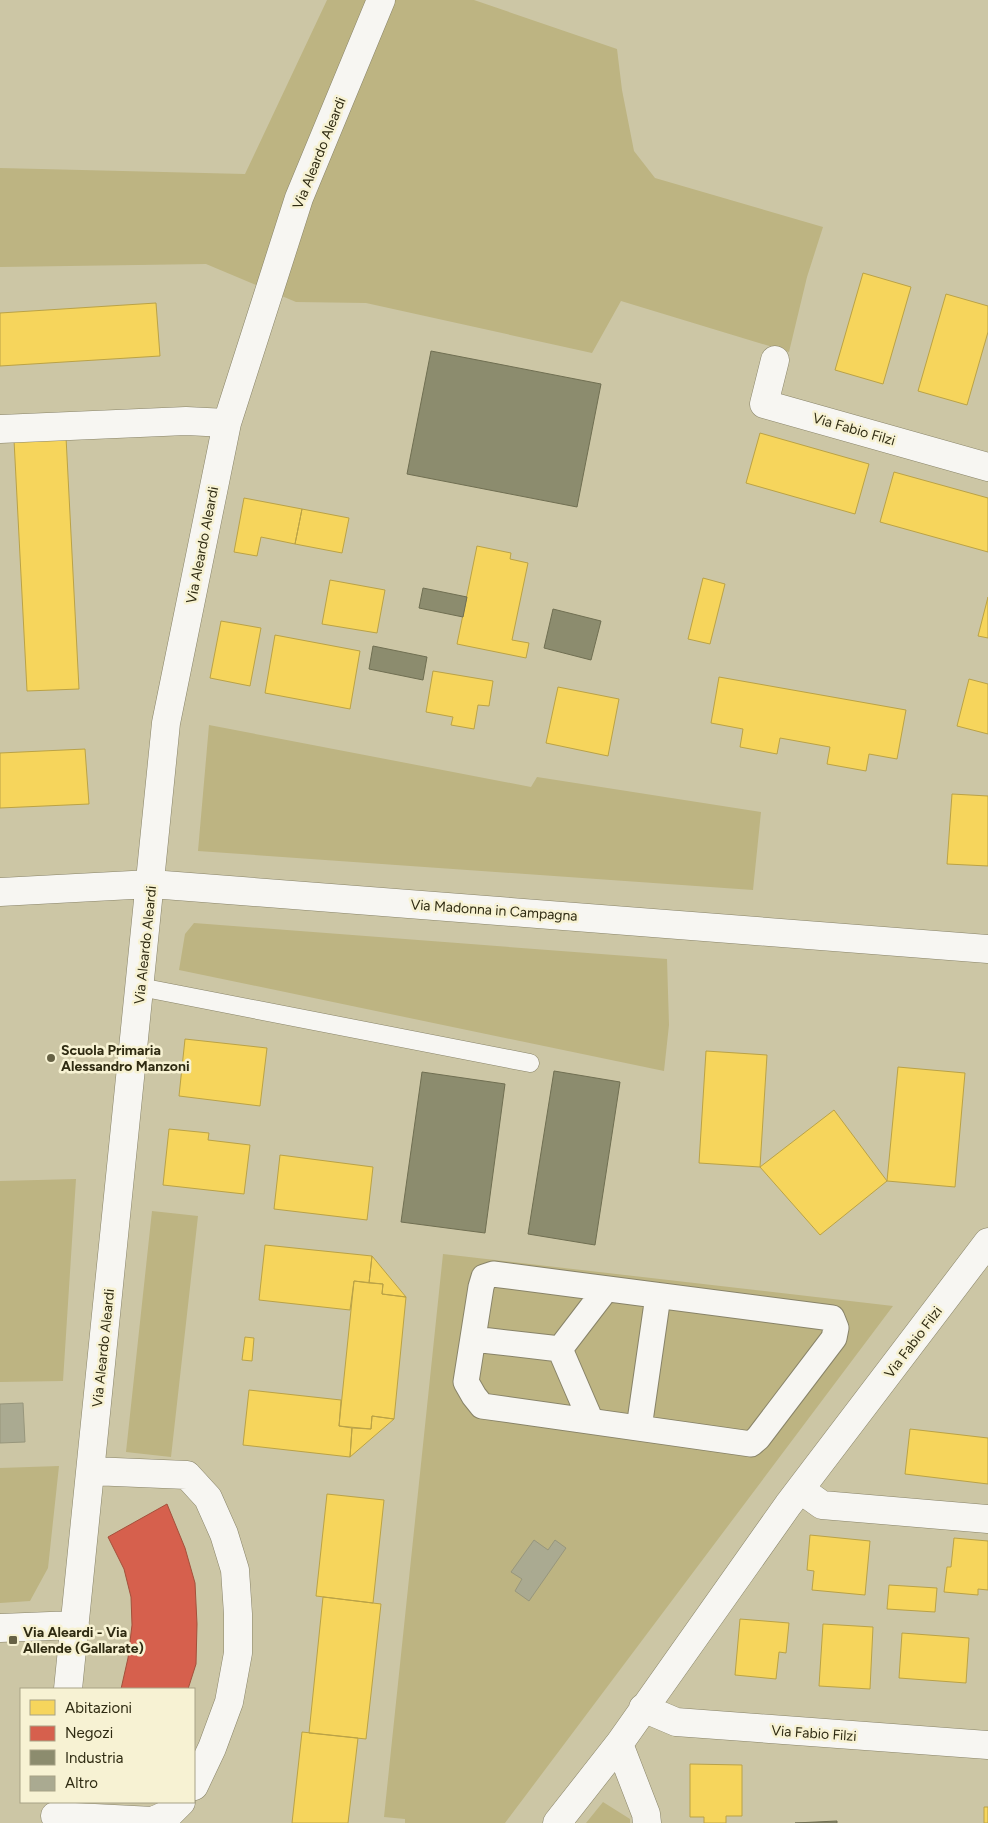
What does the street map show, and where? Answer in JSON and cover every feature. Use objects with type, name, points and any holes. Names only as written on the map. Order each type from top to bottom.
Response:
[{"type":"street","name":"Via Aleardo Aleardi","points":[[68,1688],[166,724],[226,423],[299,198],[381,0]]},
{"type":"street","name":"Via Fabio Filzi","points":[[775,360],[764,404],[988,467]]},
{"type":"street","points":[[0,429],[186,420],[226,423]]},
{"type":"street","name":"Via Madonna in Campagna","points":[[0,892],[151,884],[988,949]]},
{"type":"street","name":"Via Fabio Filzi","points":[[556,1823],[619,1744],[801,1490],[986,1247]]},
{"type":"street","points":[[493,1274],[658,1296],[832,1318],[836,1328],[834,1338],[758,1438],[751,1444],[482,1406],[466,1382],[480,1287],[484,1276],[493,1274]]},
{"type":"street","points":[[560,1349],[606,1289]]},
{"type":"street","points":[[639,1428],[658,1296]]},
{"type":"street","points":[[473,1339],[560,1349]]},
{"type":"street","points":[[560,1349],[591,1422]]},
{"type":"street","points":[[91,1471],[187,1475],[208,1498],[224,1534],[235,1570],[238,1653],[229,1702],[212,1748],[195,1784]]},
{"type":"street","points":[[801,1490],[822,1506],[988,1519]]},
{"type":"street","points":[[0,1628],[75,1626]]},
{"type":"street","name":"Via Fabio Filzi","points":[[643,1708],[676,1722],[988,1745]]},
{"type":"street","points":[[619,1744],[646,1814],[647,1823]]},
{"type":"street","points":[[56,1813],[153,1821],[170,1813],[180,1803]]},
{"type":"lane","points":[[140,987],[530,1063]]},
{"type":"shaded area","points":[[327,0],[474,0],[617,49],[622,90],[634,151],[655,178],[823,227],[807,277],[789,352],[621,301],[592,353],[366,303],[296,302],[206,264],[0,267],[0,168],[245,174]]},
{"type":"shaded area","points":[[209,725],[531,787],[537,777],[761,812],[753,890],[198,851]]},
{"type":"shaded area","points":[[194,923],[667,959],[669,1025],[664,1071],[179,970],[185,934]]},
{"type":"shaded area","points":[[76,1179],[63,1381],[0,1382],[0,1181]]},
{"type":"shaded area","points":[[152,1211],[198,1216],[171,1457],[126,1452]]},
{"type":"shaded area","points":[[443,1254],[893,1306],[505,1823],[405,1823],[405,1819],[384,1817]]},
{"type":"shaded area","points":[[59,1466],[48,1568],[30,1601],[0,1603],[0,1468]]},
{"type":"shaded area","points":[[603,1802],[630,1819],[630,1823],[586,1823]]},
{"type":"building: Abitazioni","points":[[863,273],[911,287],[883,384],[835,370]]},
{"type":"building: Abitazioni","points":[[946,294],[988,306],[988,332],[967,405],[918,391]]},
{"type":"building: Abitazioni","points":[[156,303],[160,356],[0,366],[0,313]]},
{"type":"building: Abitazioni","points":[[760,433],[869,464],[855,514],[746,483]]},
{"type":"building: Abitazioni","points":[[66,437],[79,689],[27,691],[14,440]]},
{"type":"building: Abitazioni","points":[[894,472],[988,498],[988,552],[880,522]]},
{"type":"building: Abitazioni","points":[[244,498],[302,509],[295,544],[261,537],[257,556],[234,552]]},
{"type":"building: Abitazioni","points":[[302,509],[349,518],[342,553],[295,544]]},
{"type":"building: Abitazioni","points":[[477,546],[511,553],[510,559],[528,563],[512,640],[529,643],[526,658],[457,644]]},
{"type":"building: Abitazioni","points":[[703,578],[725,584],[710,644],[688,639]]},
{"type":"building: Abitazioni","points":[[330,580],[385,590],[377,633],[322,624]]},
{"type":"building: Abitazioni","points":[[988,597],[988,638],[978,636]]},
{"type":"building: Abitazioni","points":[[221,621],[261,628],[250,686],[210,678]]},
{"type":"building: Abitazioni","points":[[275,635],[360,651],[350,709],[265,693]]},
{"type":"building: Abitazioni","points":[[433,671],[493,681],[489,706],[478,705],[474,729],[451,725],[453,717],[426,712]]},
{"type":"building: Abitazioni","points":[[719,677],[906,710],[897,759],[869,754],[866,771],[827,764],[830,747],[780,738],[777,754],[740,747],[743,729],[711,723]]},
{"type":"building: Abitazioni","points":[[969,679],[988,684],[988,734],[957,726]]},
{"type":"building: Abitazioni","points":[[558,687],[619,699],[608,756],[546,743]]},
{"type":"building: Abitazioni","points":[[85,749],[89,804],[0,808],[0,753]]},
{"type":"building: Abitazioni","points":[[952,794],[988,796],[988,866],[947,864]]},
{"type":"building: Abitazioni","points":[[185,1039],[267,1048],[260,1106],[179,1096]]},
{"type":"building: Abitazioni","points":[[706,1051],[767,1055],[760,1167],[699,1163]]},
{"type":"building: Abitazioni","points":[[898,1067],[965,1073],[955,1187],[887,1181]]},
{"type":"building: Abitazioni","points":[[834,1110],[887,1181],[820,1235],[760,1167]]},
{"type":"building: Abitazioni","points":[[169,1129],[209,1133],[208,1140],[250,1145],[244,1194],[163,1185]]},
{"type":"building: Abitazioni","points":[[280,1155],[373,1167],[367,1220],[274,1209]]},
{"type":"building: Abitazioni","points":[[265,1245],[372,1256],[369,1283],[354,1281],[350,1310],[259,1300]]},
{"type":"building: Abitazioni","points":[[372,1256],[406,1297],[382,1294],[383,1284],[369,1283]]},
{"type":"building: Abitazioni","points":[[354,1281],[383,1284],[382,1294],[406,1297],[394,1419],[372,1416],[371,1429],[339,1426]]},
{"type":"building: Abitazioni","points":[[245,1337],[254,1338],[252,1361],[242,1360]]},
{"type":"building: Abitazioni","points":[[249,1390],[341,1400],[339,1426],[352,1428],[350,1457],[243,1445]]},
{"type":"building: Abitazioni","points":[[372,1416],[394,1419],[350,1457],[352,1428],[371,1429]]},
{"type":"building: Abitazioni","points":[[910,1429],[988,1438],[988,1484],[905,1474]]},
{"type":"building: Abitazioni","points":[[327,1494],[384,1500],[373,1603],[316,1596]]},
{"type":"building: Abitazioni","points":[[810,1535],[870,1541],[865,1595],[812,1590],[814,1571],[807,1570]]},
{"type":"building: Abitazioni","points":[[954,1538],[988,1541],[988,1590],[978,1589],[978,1595],[944,1592],[947,1567],[951,1567]]},
{"type":"building: Abitazioni","points":[[889,1585],[937,1588],[935,1612],[887,1609]]},
{"type":"building: Abitazioni","points":[[323,1597],[381,1604],[366,1739],[309,1733]]},
{"type":"building: Abitazioni","points":[[740,1619],[789,1623],[786,1653],[779,1652],[776,1679],[735,1675]]},
{"type":"building: Abitazioni","points":[[823,1624],[873,1627],[870,1689],[819,1686]]},
{"type":"building: Abitazioni","points":[[902,1633],[969,1638],[966,1683],[899,1678]]},
{"type":"building: Abitazioni","points":[[302,1732],[358,1738],[348,1823],[292,1823]]},
{"type":"building: Abitazioni","points":[[690,1764],[742,1765],[742,1816],[726,1816],[726,1823],[704,1823],[704,1817],[690,1817]]},
{"type":"building: Abitazioni","points":[[984,1807],[988,1807],[988,1823],[984,1823]]},
{"type":"building: Negozi","points":[[167,1504],[185,1548],[195,1583],[196,1664],[188,1688],[121,1688],[128,1658],[132,1625],[131,1597],[124,1569],[108,1537]]},
{"type":"building: Industria","points":[[431,351],[601,384],[577,507],[407,474]]},
{"type":"building: Industria","points":[[423,588],[467,597],[463,617],[419,608]]},
{"type":"building: Industria","points":[[553,609],[601,621],[591,660],[544,648]]},
{"type":"building: Industria","points":[[373,646],[427,657],[423,680],[369,669]]},
{"type":"building: Industria","points":[[554,1071],[620,1082],[595,1245],[528,1234]]},
{"type":"building: Industria","points":[[422,1072],[505,1084],[485,1233],[401,1222]]},
{"type":"building: Industria","points":[[837,1821],[837,1823],[795,1823]]},
{"type":"building: Altro","points":[[23,1403],[25,1442],[0,1443],[0,1404]]},
{"type":"building: Altro","points":[[534,1540],[548,1550],[555,1540],[566,1548],[529,1601],[515,1591],[522,1579],[511,1572]]},
{"type":"place","name":"Scuola Primaria Alessandro Manzoni","points":[[51,1058]]},
{"type":"place","name":"Via Aleardi - Via Allende (Gallarate)","points":[[13,1640]]}]
